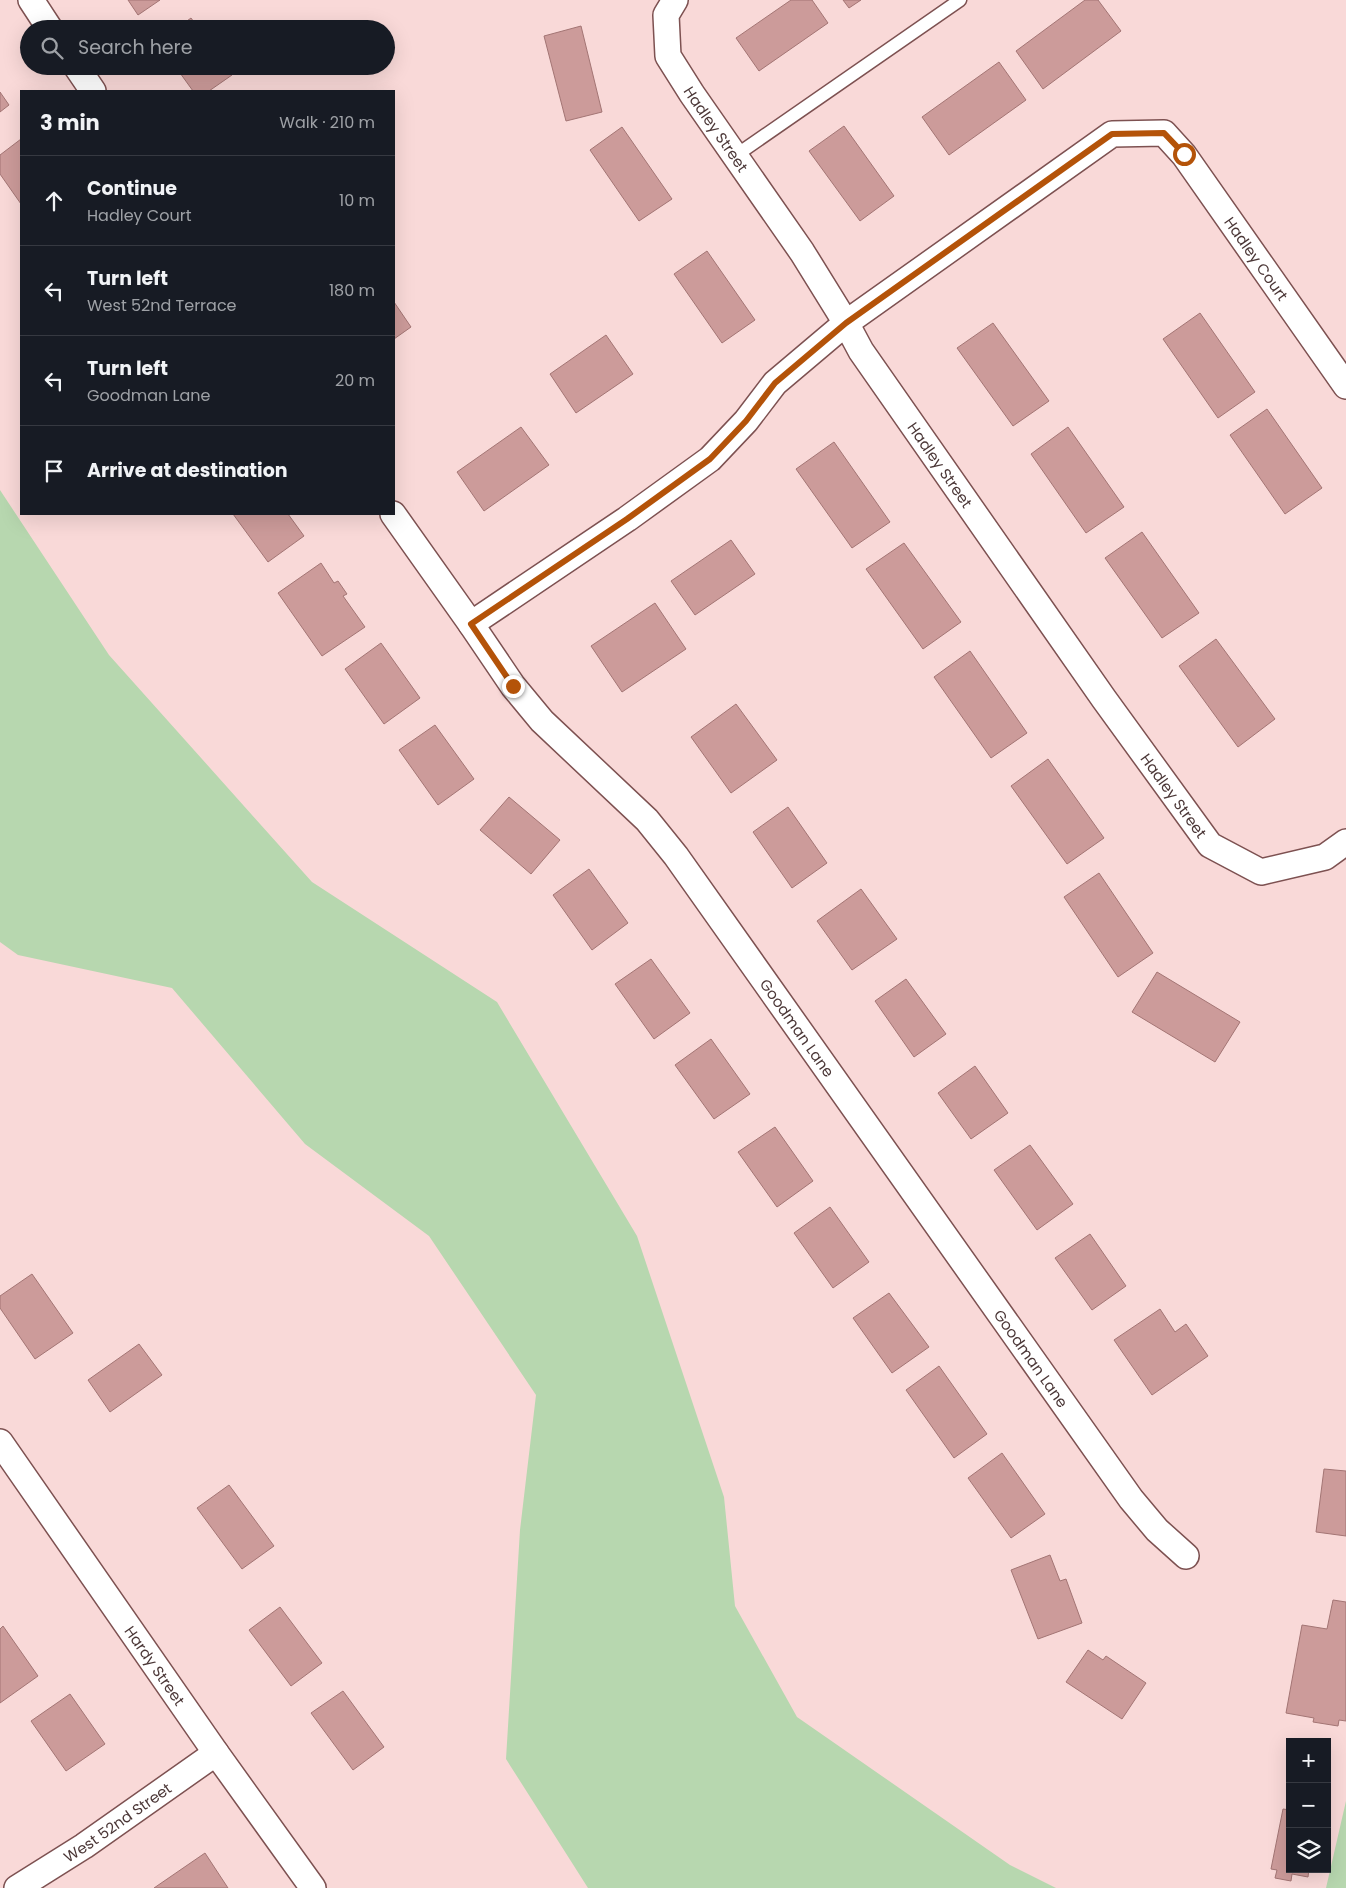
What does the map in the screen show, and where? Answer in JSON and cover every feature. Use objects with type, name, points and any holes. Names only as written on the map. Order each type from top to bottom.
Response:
[{"type":"street","points":[[31,0],[44,20]]},
{"type":"street","name":"Hadley Street","points":[[670,8],[668,56],[692,94],[802,252],[846,323],[860,351],[1104,699],[1210,845],[1261,872],[1324,857],[1346,842]]},
{"type":"street","points":[[82,75],[92,90]]},
{"type":"street","name":"Hadley Court","points":[[846,323],[1112,134],[1164,133],[1184,154],[1346,386]]},
{"type":"street","points":[[471,624],[627,519],[710,459],[746,421],[775,383],[846,323]]},
{"type":"street","name":"Goodman Lane","points":[[394,515],[513,686],[542,721],[647,820],[676,856],[1131,1499],[1157,1530],[1186,1556]]},
{"type":"street","name":"Hardy Street","points":[[0,1442],[216,1753],[313,1888]]},
{"type":"street","name":"West 52nd Street","points":[[17,1888],[84,1846],[216,1753]]},
{"type":"lane","points":[[735,156],[960,0]]},
{"type":"green space","points":[[0,490],[109,655],[312,882],[497,1002],[637,1236],[724,1497],[735,1606],[797,1717],[1010,1865],[1056,1888],[588,1888],[506,1759],[520,1530],[536,1395],[429,1236],[305,1144],[172,988],[18,955],[0,942]]},
{"type":"green space","points":[[1346,1801],[1346,1888],[1326,1888],[1331,1873]]},
{"type":"building","points":[[128,0],[160,0],[138,15]]},
{"type":"building","points":[[791,0],[812,0],[828,23],[759,71],[736,38]]},
{"type":"building","points":[[843,0],[861,0],[849,8]]},
{"type":"building","points":[[1085,0],[1098,0],[1121,31],[1043,89],[1016,51]]},
{"type":"building","points":[[581,26],[602,112],[566,121],[544,36]]},
{"type":"building","points":[[999,62],[1026,100],[949,155],[922,117]]},
{"type":"building","points":[[181,75],[232,75],[210,90],[192,90]]},
{"type":"building","points":[[0,92],[9,105],[0,112]]},
{"type":"building","points":[[844,126],[894,196],[860,221],[809,151]]},
{"type":"building","points":[[622,127],[672,199],[639,221],[590,150]]},
{"type":"building","points":[[20,140],[20,203],[0,174],[0,155]]},
{"type":"building","points":[[707,251],[755,320],[722,343],[674,274]]},
{"type":"building","points":[[395,303],[411,327],[395,338]]},
{"type":"building","points":[[1200,313],[1255,392],[1218,418],[1163,339]]},
{"type":"building","points":[[993,323],[1049,401],[1013,426],[957,348]]},
{"type":"building","points":[[606,335],[633,374],[576,413],[550,374]]},
{"type":"building","points":[[1267,409],[1322,488],[1285,514],[1230,435]]},
{"type":"building","points":[[521,427],[549,465],[484,511],[457,472]]},
{"type":"building","points":[[1068,427],[1124,507],[1086,533],[1031,454]]},
{"type":"building","points":[[834,442],[890,522],[852,548],[796,469]]},
{"type":"building","points":[[234,515],[289,515],[304,536],[268,562]]},
{"type":"building","points":[[1142,532],[1199,613],[1162,638],[1105,558]]},
{"type":"building","points":[[731,540],[755,574],[695,615],[671,581]]},
{"type":"building","points":[[904,543],[961,622],[923,649],[866,569]]},
{"type":"building","points":[[321,563],[334,583],[338,581],[347,594],[343,596],[365,627],[322,656],[278,593]]},
{"type":"building","points":[[655,603],[686,649],[622,692],[591,646]]},
{"type":"building","points":[[1216,639],[1275,719],[1238,747],[1179,666]]},
{"type":"building","points":[[381,643],[420,698],[384,724],[345,669]]},
{"type":"building","points":[[970,651],[1027,733],[991,758],[934,677]]},
{"type":"building","points":[[736,704],[777,760],[731,793],[691,737]]},
{"type":"building","points":[[435,725],[474,779],[438,805],[399,750]]},
{"type":"building","points":[[1048,759],[1104,838],[1067,864],[1011,786]]},
{"type":"building","points":[[509,797],[560,840],[531,874],[480,830]]},
{"type":"building","points":[[788,807],[827,863],[792,888],[753,832]]},
{"type":"building","points":[[589,869],[628,923],[592,950],[553,895]]},
{"type":"building","points":[[1099,873],[1153,953],[1118,977],[1064,897]]},
{"type":"building","points":[[861,889],[897,939],[852,970],[817,921]]},
{"type":"building","points":[[651,959],[690,1013],[654,1039],[615,984]]},
{"type":"building","points":[[1157,972],[1240,1022],[1215,1062],[1132,1012]]},
{"type":"building","points":[[906,979],[946,1034],[914,1057],[875,1001]]},
{"type":"building","points":[[711,1039],[750,1094],[714,1119],[675,1065]]},
{"type":"building","points":[[975,1066],[1008,1113],[971,1139],[938,1093]]},
{"type":"building","points":[[775,1127],[813,1181],[777,1207],[738,1152]]},
{"type":"building","points":[[1030,1145],[1073,1204],[1037,1230],[994,1170]]},
{"type":"building","points":[[830,1207],[869,1262],[833,1288],[794,1233]]},
{"type":"building","points":[[1090,1234],[1126,1286],[1092,1310],[1055,1258]]},
{"type":"building","points":[[32,1274],[73,1333],[35,1359],[0,1308],[0,1296]]},
{"type":"building","points":[[889,1293],[929,1347],[892,1373],[853,1318]]},
{"type":"building","points":[[1160,1309],[1175,1332],[1186,1324],[1208,1356],[1152,1395],[1114,1340]]},
{"type":"building","points":[[139,1344],[162,1375],[110,1412],[88,1380]]},
{"type":"building","points":[[939,1366],[987,1434],[954,1458],[906,1390]]},
{"type":"building","points":[[1002,1453],[1045,1514],[1011,1538],[968,1478]]},
{"type":"building","points":[[1324,1469],[1346,1471],[1346,1536],[1316,1532]]},
{"type":"building","points":[[229,1485],[274,1546],[242,1569],[197,1508]]},
{"type":"building","points":[[1050,1555],[1060,1581],[1066,1579],[1082,1623],[1038,1639],[1011,1570]]},
{"type":"building","points":[[1333,1600],[1346,1602],[1346,1721],[1339,1720],[1338,1726],[1313,1722],[1314,1718],[1286,1713],[1302,1625],[1327,1629]]},
{"type":"building","points":[[280,1607],[322,1663],[291,1686],[249,1630]]},
{"type":"building","points":[[3,1626],[38,1676],[0,1703],[0,1629]]},
{"type":"building","points":[[1088,1650],[1103,1660],[1106,1656],[1146,1683],[1122,1719],[1066,1682]]},
{"type":"building","points":[[343,1691],[384,1747],[353,1770],[311,1713]]},
{"type":"building","points":[[70,1694],[105,1744],[66,1771],[31,1721]]},
{"type":"building","points":[[1283,1809],[1286,1809],[1286,1873],[1308,1873],[1308,1877],[1292,1874],[1291,1881],[1275,1878],[1277,1870],[1271,1869]]},
{"type":"building","points":[[205,1853],[228,1888],[154,1888]]},
{"type":"route","points":[[513,686],[471,624],[627,519],[710,459],[746,421],[775,383],[846,323],[1112,134],[1164,133],[1184,154]]}]
